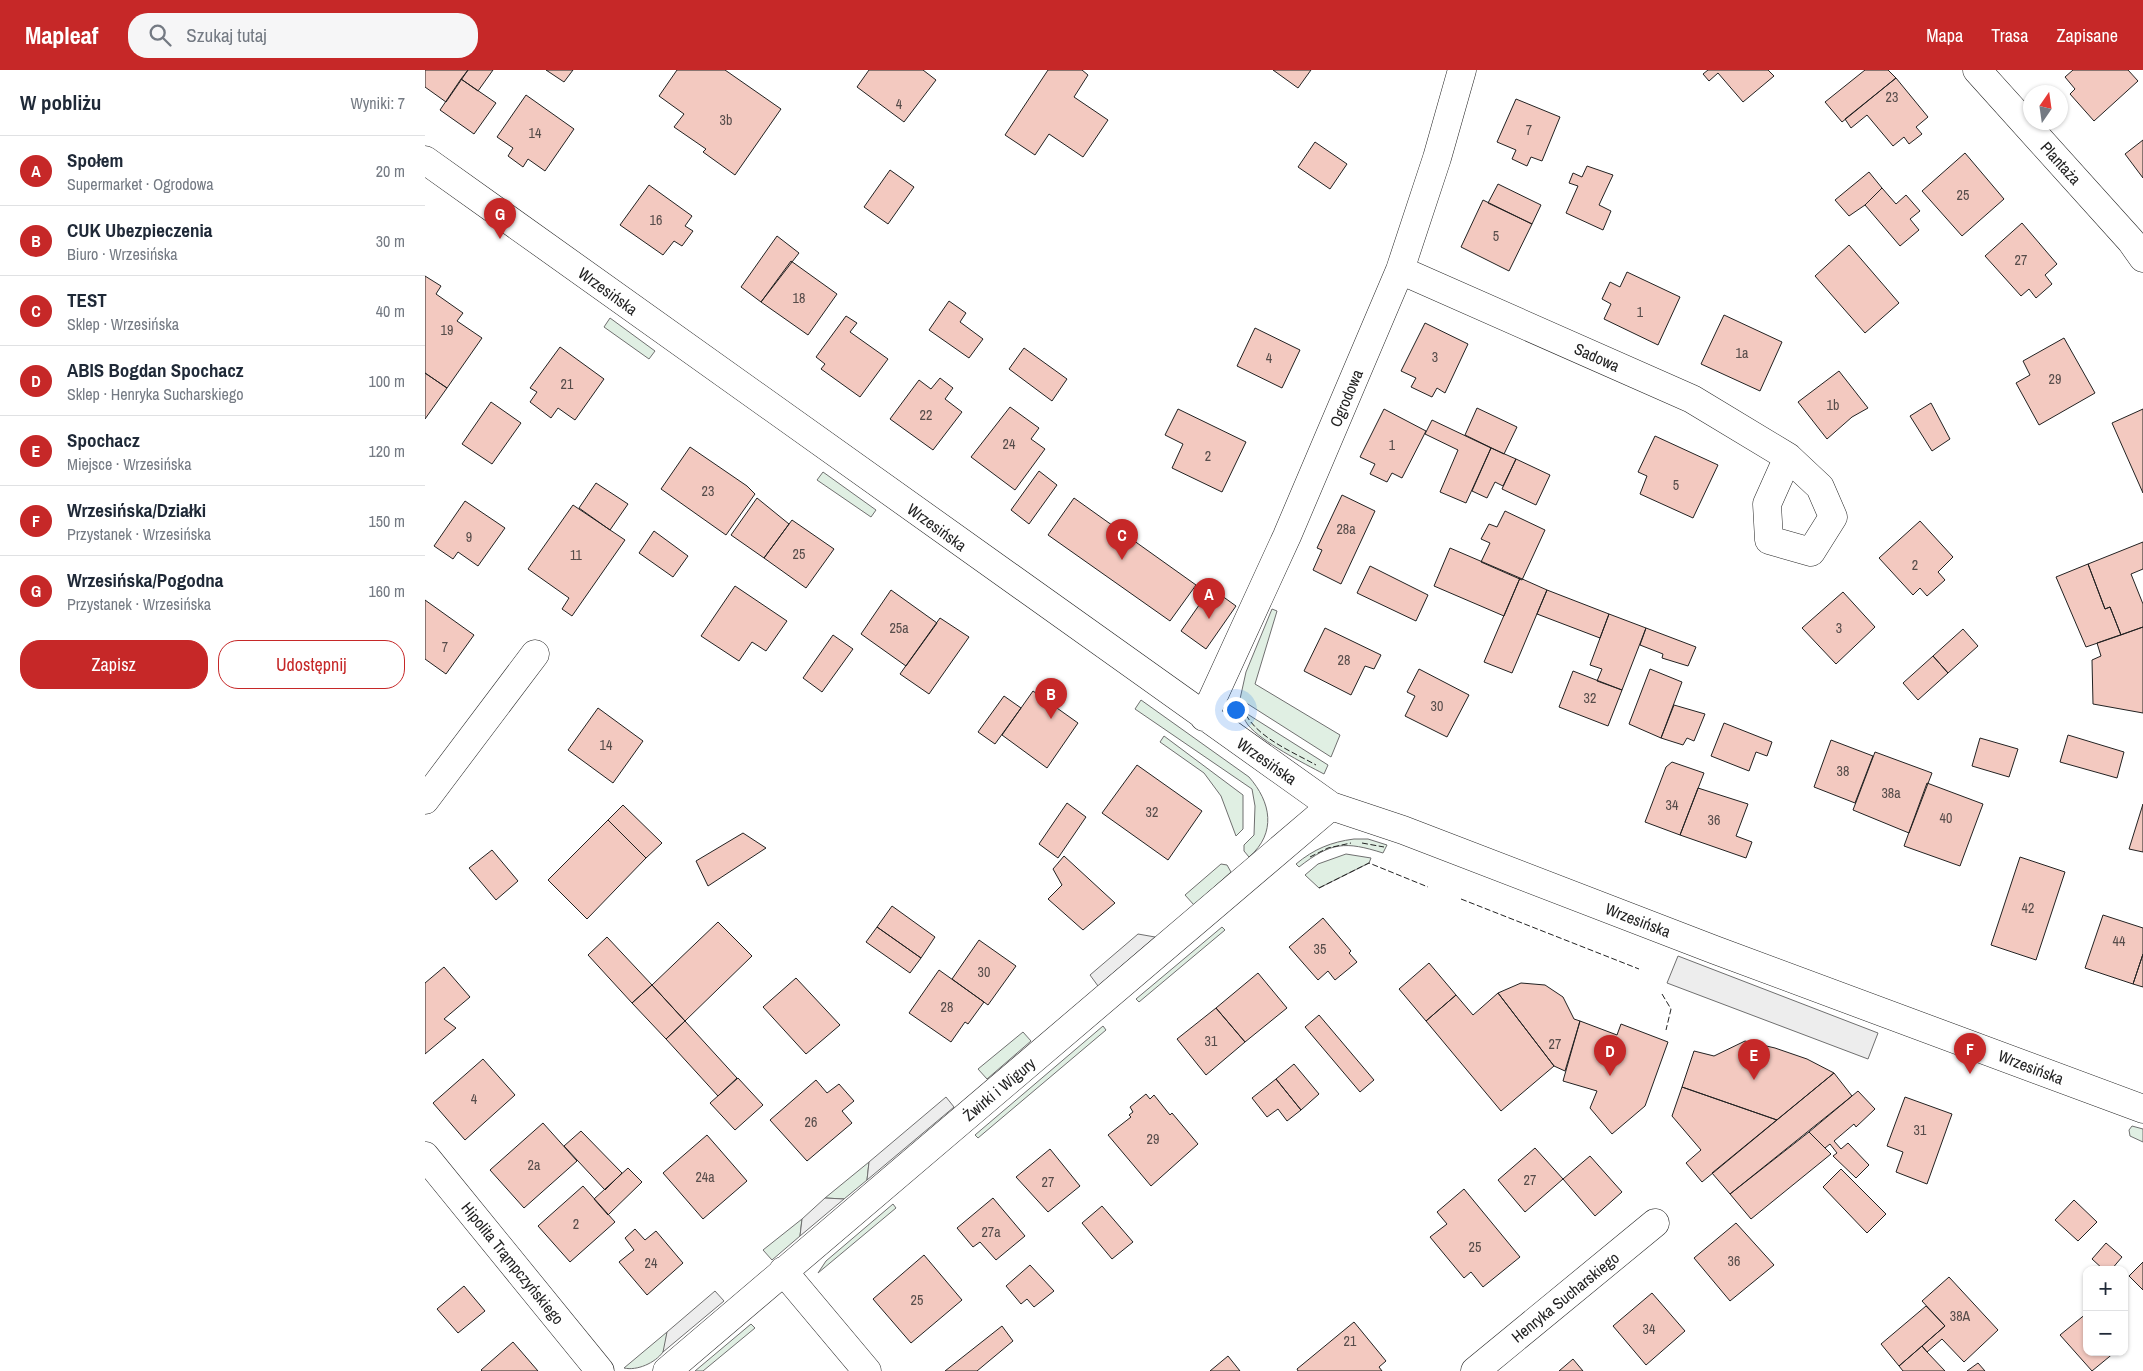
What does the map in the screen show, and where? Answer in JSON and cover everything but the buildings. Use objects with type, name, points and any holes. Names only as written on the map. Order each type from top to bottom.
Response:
[{"type":"street","name":"Ogrodowa","points":[[1204,717],[1287,536],[1400,270],[1437,158],[1462,70]]},
{"type":"street","name":"Plantaża","points":[[1977,70],[2131,241],[2143,258]]},
{"type":"street","name":"Wrzesińska","points":[[425,160],[1331,806],[1403,830],[1715,950],[2143,1109]]},
{"type":"street","name":"Sadowa","points":[[1400,270],[1692,399],[1788,457]]},
{"type":"street","points":[[425,800],[535,654]]},
{"type":"street","name":"Żwirki i Wigury","points":[[667,1371],[1331,806]]},
{"type":"street","name":"Hipolita Trąmpczyńskiego","points":[[425,1156],[600,1371]]},
{"type":"street","name":"Henryka Sucharskiego","points":[[1475,1371],[1655,1223]]},
{"type":"street","points":[[783,1271],[867,1371]]},
{"type":"green space","points":[[610,318],[655,351],[649,359],[604,327]]},
{"type":"green space","points":[[823,472],[876,510],[871,517],[817,480]]},
{"type":"green space","points":[[1272,609],[1277,611],[1255,684],[1340,735],[1331,757],[1240,699],[1246,672]]},
{"type":"green space","points":[[1141,700],[1249,777],[1256,787],[1266,807],[1268,817],[1267,828],[1258,848],[1249,857],[1244,851],[1244,845],[1254,835],[1255,806],[1252,789],[1135,709]]},
{"type":"green space","points":[[1241,710],[1328,765],[1324,774],[1283,752],[1254,732],[1248,725]]},
{"type":"green space","points":[[1164,736],[1243,795],[1243,829],[1236,836],[1221,796],[1204,773],[1160,742]]},
{"type":"green space","points":[[1354,839],[1368,839],[1387,845],[1383,853],[1358,847],[1339,846],[1320,853],[1299,867],[1296,864],[1309,854],[1323,847]]},
{"type":"green space","points":[[1346,854],[1371,858],[1369,863],[1319,888],[1305,875],[1318,864]]},
{"type":"green space","points":[[1221,864],[1227,865],[1231,872],[1194,905],[1185,895]]},
{"type":"green space","points":[[1222,927],[1225,930],[1139,1002],[1136,999]]},
{"type":"green space","points":[[1103,1026],[1106,1030],[978,1138],[975,1135]]},
{"type":"green space","points":[[1023,1032],[1031,1041],[987,1079],[978,1069]]},
{"type":"green space","points":[[2132,1126],[2143,1129],[2143,1142],[2130,1136],[2129,1130]]},
{"type":"green space","points":[[869,1162],[867,1180],[844,1199],[825,1198]]},
{"type":"green space","points":[[893,1204],[896,1208],[818,1273],[826,1261]]},
{"type":"green space","points":[[802,1219],[800,1236],[772,1260],[763,1250]]},
{"type":"green space","points":[[751,1324],[755,1328],[703,1371],[695,1371]]},
{"type":"green space","points":[[667,1332],[664,1350],[660,1356],[640,1367],[624,1368]]},
{"type":"shaded area","points":[[1138,934],[1155,937],[1098,986],[1090,975]]},
{"type":"shaded area","points":[[1678,956],[1878,1033],[1868,1059],[1667,983]]},
{"type":"shaded area","points":[[946,1097],[954,1107],[867,1180],[869,1162]]},
{"type":"shaded area","points":[[825,1198],[844,1199],[800,1236],[802,1219]]},
{"type":"shaded area","points":[[715,1291],[724,1301],[663,1352],[667,1332]]},
{"type":"fence","points":[[1246,715],[1252,724],[1268,738],[1316,765]]},
{"type":"fence","points":[[1310,857],[1328,848],[1351,843]]},
{"type":"fence","points":[[1362,843],[1384,847]]},
{"type":"fence","points":[[1319,888],[1369,863],[1428,887]]},
{"type":"fence","points":[[1461,899],[1639,969]]},
{"type":"fence","points":[[1662,994],[1671,1009],[1666,1030]]},
{"type":"place","name":"Wrzesińska/Pogodna","points":[[500,239]]},
{"type":"place","name":"TEST","points":[[1122,560]]},
{"type":"place","name":"Społem","points":[[1209,619]]},
{"type":"place","name":"CUK Ubezpieczenia","points":[[1051,719]]},
{"type":"place","name":"Wrzesińska/Działki","points":[[1970,1074]]},
{"type":"place","name":"ABIS Bogdan Spochacz","points":[[1610,1076]]},
{"type":"place","name":"Spochacz","points":[[1754,1080]]}]
